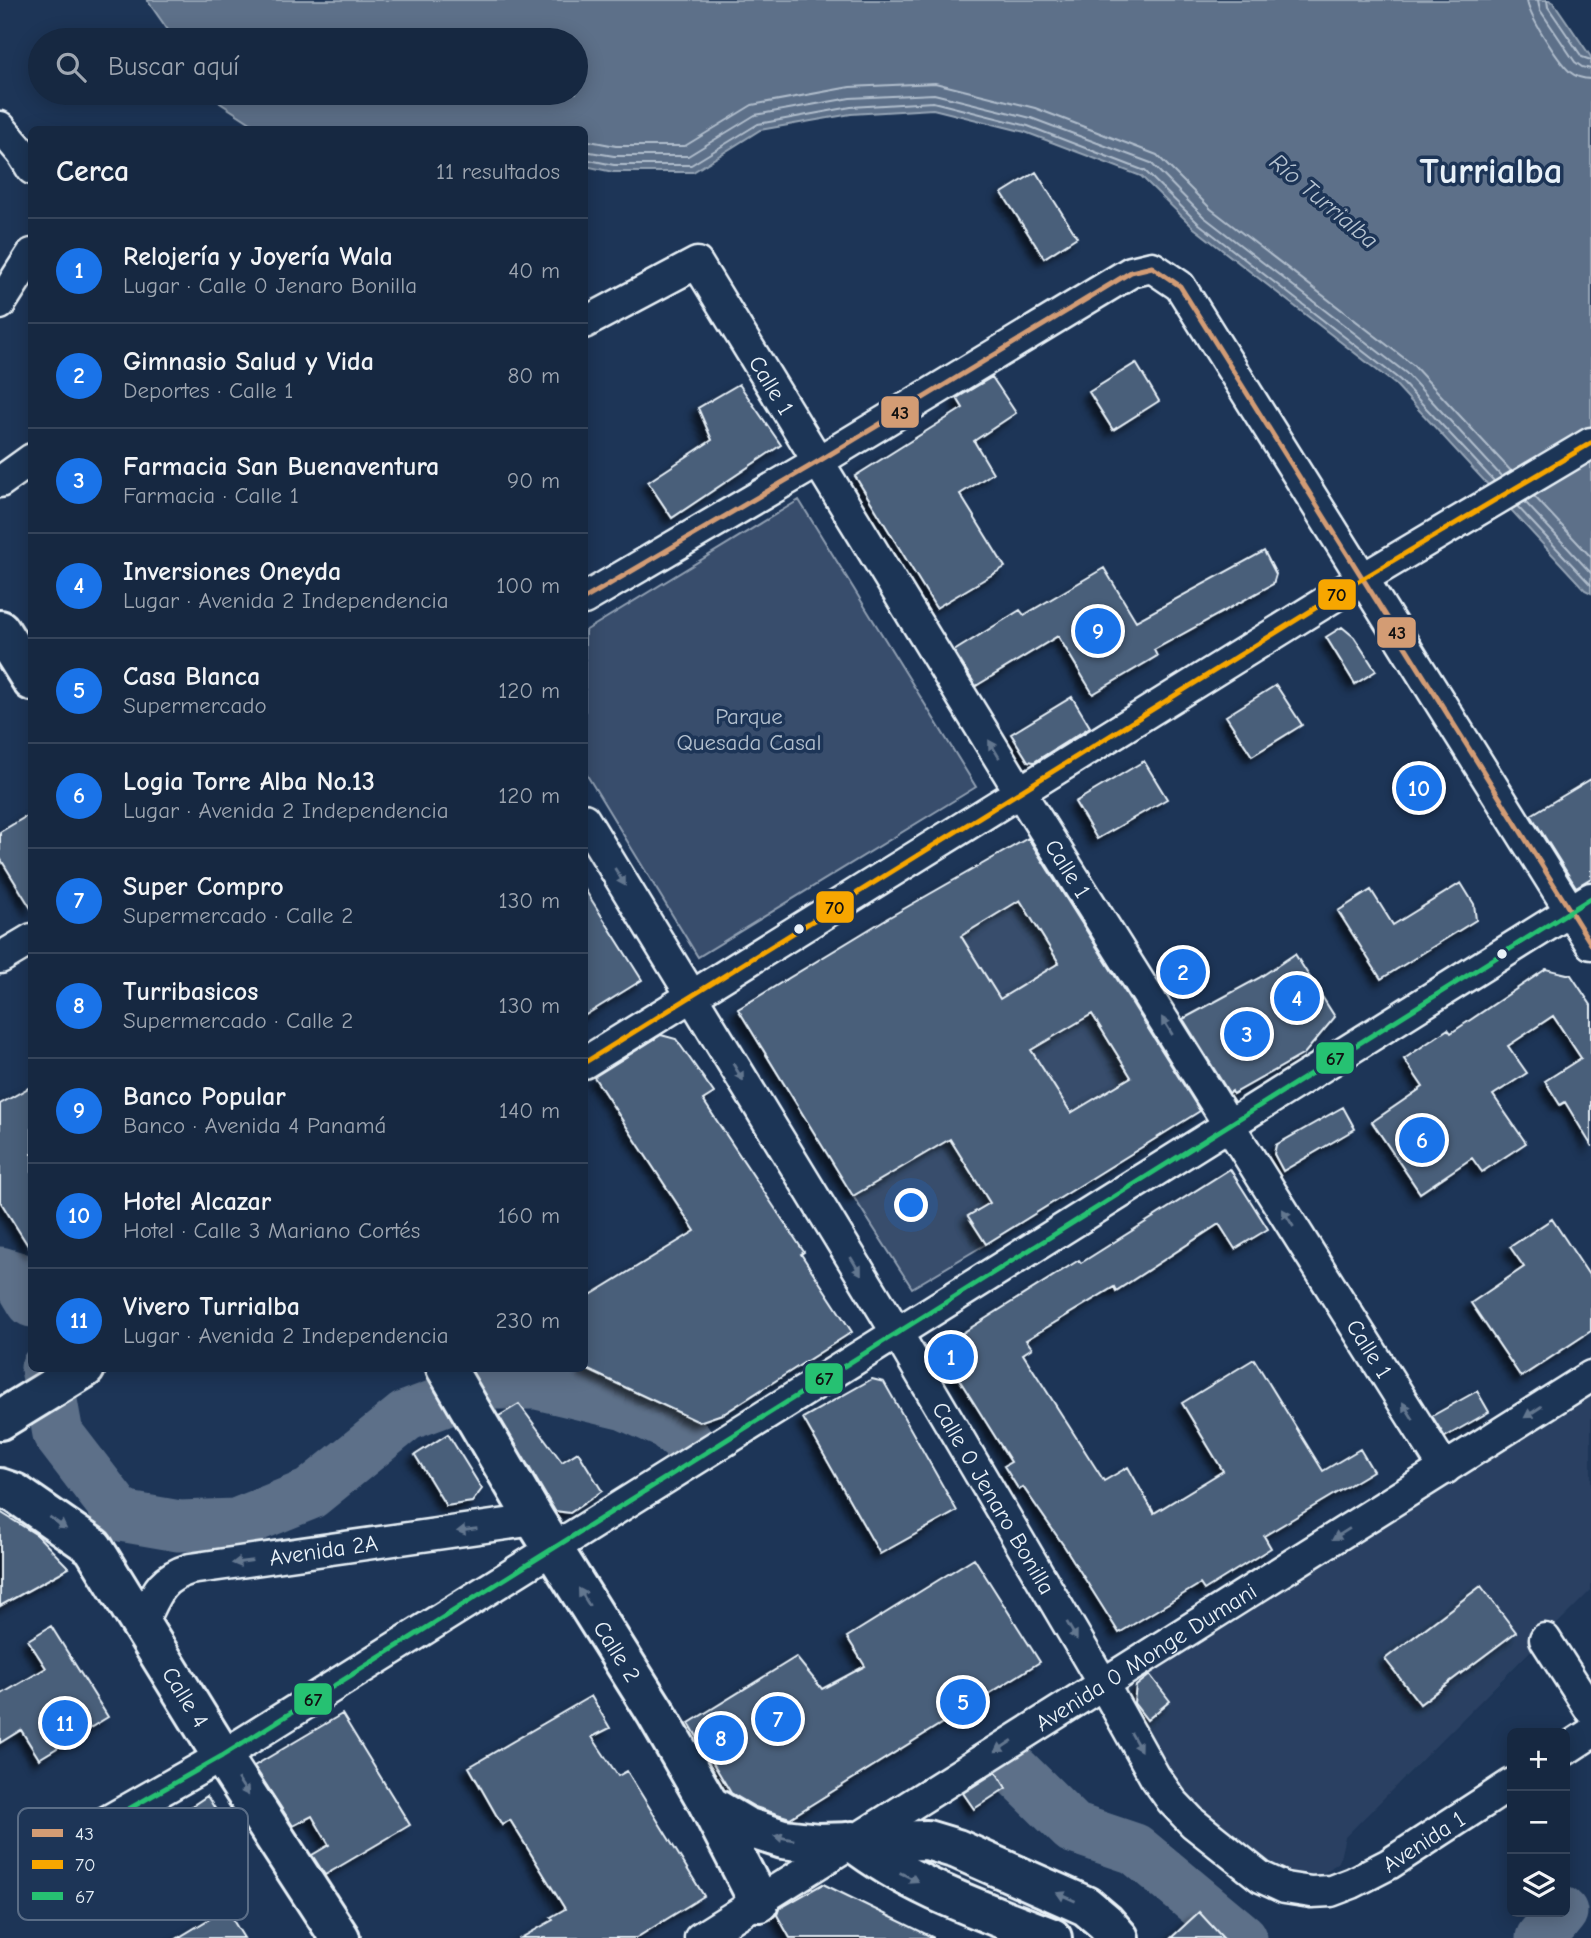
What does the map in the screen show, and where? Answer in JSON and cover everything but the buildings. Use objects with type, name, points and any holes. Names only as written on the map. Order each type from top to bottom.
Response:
[{"type":"main road","points":[[0,630],[28,675]]},
{"type":"main road","points":[[11,1413],[71,1377]]},
{"type":"main road","name":"Calle 2","points":[[456,1384],[709,1805],[746,1827],[783,1839],[817,1843],[927,1840],[957,1849],[1086,1906],[1106,1933]]},
{"type":"main road","name":"Calle 4","points":[[0,1488],[15,1493],[93,1548],[222,1756],[340,1938]]},
{"type":"main road","points":[[709,1805],[759,1902]]},
{"type":"main road","points":[[852,1841],[892,1868],[944,1895],[1052,1938]]},
{"type":"street","points":[[0,127],[28,163]]},
{"type":"street","points":[[0,304],[28,260]]},
{"type":"street","name":"Calle 1","points":[[588,321],[697,263],[1020,792],[1445,1469]]},
{"type":"street","points":[[588,597],[819,461],[1131,272],[1152,267],[1180,286],[1362,579],[1581,904],[1591,944]]},
{"type":"street","points":[[588,1061],[1362,579],[1591,443]]},
{"type":"street","points":[[0,482],[28,461]]},
{"type":"street","name":"Calle 0 Jenaro Bonilla","points":[[588,826],[897,1333],[1155,1777],[1172,1801],[1193,1823],[1261,1877],[1285,1888],[1311,1892],[1331,1891]]},
{"type":"street","points":[[130,1808],[222,1756],[544,1534],[897,1333],[1581,904]]},
{"type":"street","points":[[0,958],[28,941]]},
{"type":"street","name":"Avenida 0 Monge Dumani","points":[[700,1938],[1591,1376]]},
{"type":"street","name":"Avenida 2A","points":[[140,1626],[163,1583],[173,1574],[190,1569],[544,1534]]},
{"type":"street","points":[[1545,1639],[1591,1711]]},
{"type":"street","points":[[1570,1747],[1591,1733]]},
{"type":"street","points":[[903,1840],[942,1785]]},
{"type":"street","name":"Avenida 1","points":[[1331,1891],[1389,1864],[1507,1787]]},
{"type":"shaded area","points":[[1591,1391],[1591,1590],[1345,1837],[1339,1862],[1320,1876],[1280,1871],[1180,1792],[1118,1684]]},
{"type":"green space","name":"Parque Quesada Casal","points":[[799,500],[976,787],[698,957],[588,777],[588,629]]},
{"type":"green space","points":[[1020,900],[1059,963],[1000,999],[961,936]]},
{"type":"green space","points":[[1092,1014],[1131,1077],[1071,1113],[1031,1050]]},
{"type":"green space","points":[[950,1139],[990,1203],[968,1216],[986,1244],[912,1288],[853,1196]]},
{"type":"water","name":"Río Turrialba","points":[[147,0],[1549,0],[1554,3],[1591,57],[1591,593],[1585,590],[1396,385],[1194,228],[1141,176],[1025,132],[933,109],[851,114],[760,130],[693,172],[613,172],[588,167],[588,126],[255,126],[223,105],[588,105],[588,28],[167,28]]},
{"type":"waterway","points":[[0,1272],[17,1277],[28,1295]]},
{"type":"waterway","points":[[47,1372],[58,1434],[121,1516],[179,1526],[236,1524],[310,1494],[406,1416],[491,1384],[537,1384],[625,1405],[667,1424],[687,1441]]},
{"type":"waterway","points":[[1012,1768],[1073,1828],[1135,1849],[1242,1938]]},
{"type":"waterway","points":[[1541,1938],[1558,1917]]},
{"type":"transit line","name":"43","points":[[588,597],[819,461],[1131,272],[1152,267],[1180,286],[1591,944]]},
{"type":"transit line","name":"70","points":[[588,1061],[1362,579],[1591,443]]},
{"type":"transit line","name":"67","points":[[130,1808],[222,1756],[1591,898]]},
{"type":"place","name":"Banco Popular","points":[[1098,631]]},
{"type":"place","name":"Hotel Alcazar","points":[[1419,788]]},
{"type":"place","name":"Gimnasio Salud y Vida","points":[[1183,972]]},
{"type":"place","name":"Inversiones Oneyda","points":[[1297,998]]},
{"type":"place","name":"Farmacia San Buenaventura","points":[[1247,1034]]},
{"type":"place","name":"Logia Torre Alba No.13","points":[[1422,1140]]},
{"type":"place","name":"Relojería y Joyería Wala","points":[[951,1357]]},
{"type":"place","name":"Casa Blanca","points":[[963,1702]]},
{"type":"place","name":"Super Compro","points":[[778,1719]]},
{"type":"place","name":"Vivero Turrialba","points":[[65,1723]]},
{"type":"place","name":"Turribasicos","points":[[721,1738]]},
{"type":"district","name":"Turrialba","points":[[1491,170]]}]
